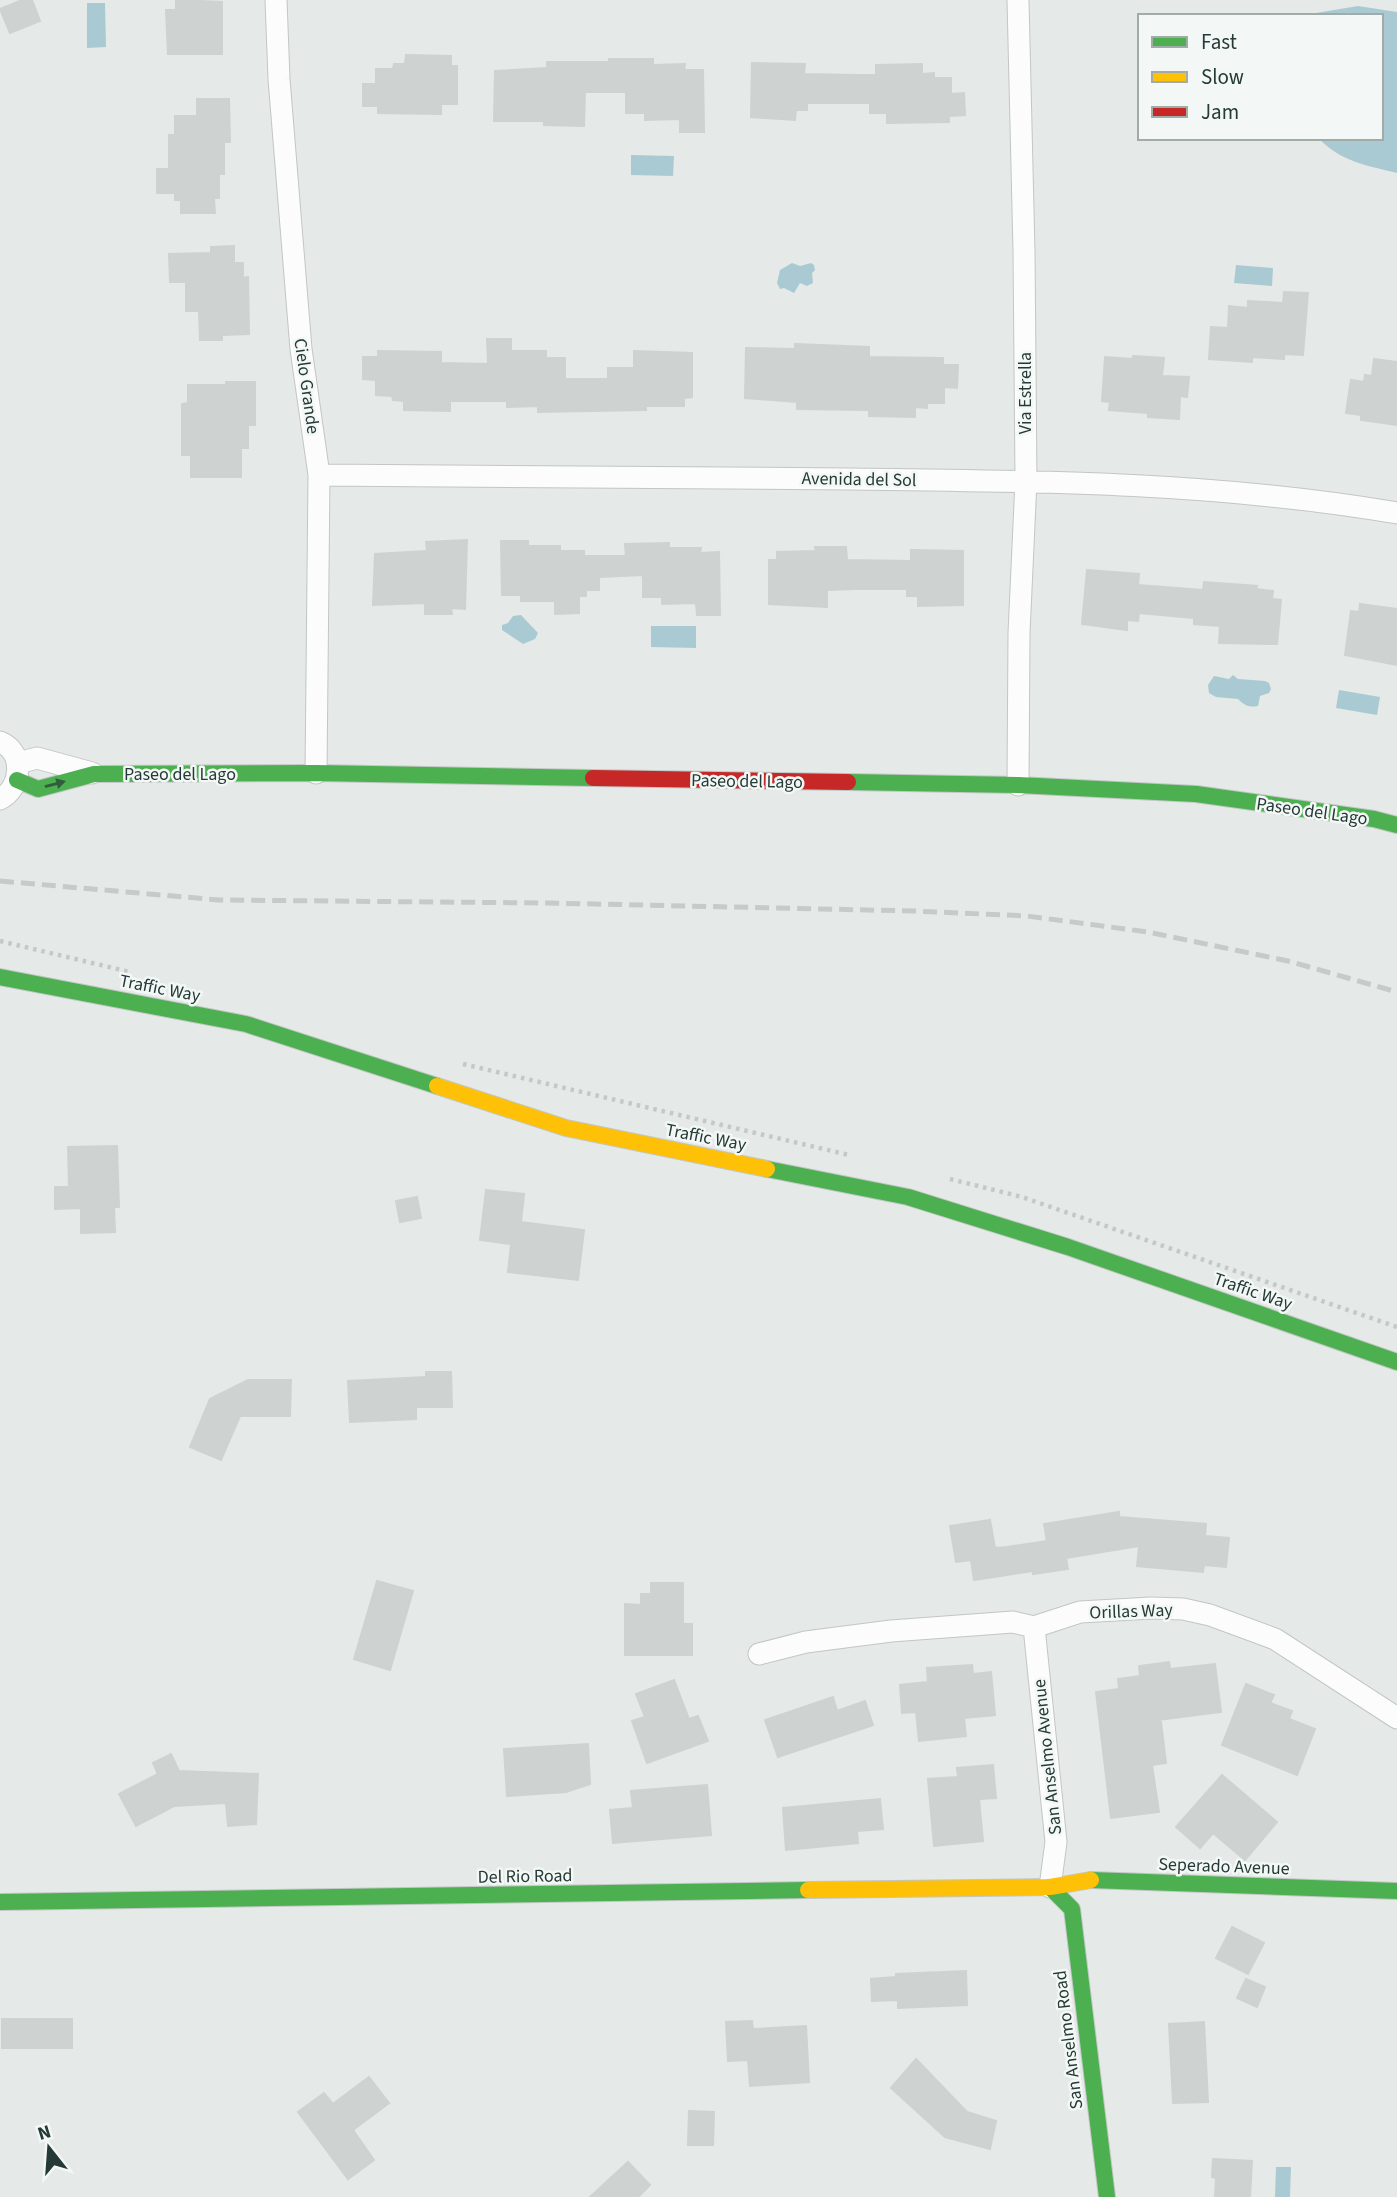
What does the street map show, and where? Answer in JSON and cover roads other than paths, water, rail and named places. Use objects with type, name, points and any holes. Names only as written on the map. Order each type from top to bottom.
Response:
[{"type":"street","name":"Cielo Grande","points":[[276,0],[279,79],[301,349],[319,475],[316,773]]},
{"type":"street","name":"Via Estrella","points":[[1018,0],[1026,481],[1019,633],[1018,785]]},
{"type":"street","name":"Avenida del Sol","points":[[319,475],[1026,481],[1185,487],[1339,503],[1397,513]]},
{"type":"street","points":[[0,742],[7,745],[18,771],[8,795],[0,799]]},
{"type":"street","name":"Paseo del Lago","points":[[94,774],[37,758],[18,771],[38,789],[94,774],[316,773],[1018,785],[1196,794],[1374,819],[1397,825]]},
{"type":"street","name":"Traffic Way","points":[[0,977],[246,1024],[566,1128],[908,1196],[1068,1247],[1397,1362]]},
{"type":"street","name":"Orillas Way","points":[[759,1654],[806,1642],[891,1631],[1013,1622],[1034,1627],[1080,1612],[1183,1609],[1210,1615],[1275,1639],[1397,1718]]},
{"type":"street","name":"San Anselmo Avenue","points":[[1034,1627],[1056,1842],[1050,1887]]},
{"type":"street","name":"Seperado Avenue","points":[[1050,1887],[1088,1880],[1397,1891]]},
{"type":"street","name":"Del Rio Road","points":[[0,1902],[1050,1887]]},
{"type":"street","name":"San Anselmo Road","points":[[1050,1887],[1072,1909],[1107,2197]]},
{"type":"water","points":[[87,3],[105,3],[106,47],[87,48]]},
{"type":"water","points":[[1358,6],[1397,12],[1397,173],[1345,158],[1320,140],[1383,140],[1383,14],[1316,13]]},
{"type":"water","points":[[631,155],[674,156],[673,176],[631,175]]},
{"type":"water","points":[[792,263],[800,266],[811,263],[815,270],[812,273],[813,283],[807,286],[800,283],[794,293],[780,289],[777,283],[780,270]]},
{"type":"water","points":[[1236,265],[1273,268],[1272,286],[1234,283]]},
{"type":"water","points":[[521,615],[538,633],[535,639],[523,644],[502,630],[502,625],[508,623],[513,616]]},
{"type":"water","points":[[651,626],[696,626],[696,648],[651,647]]},
{"type":"water","points":[[1233,675],[1238,679],[1265,681],[1271,689],[1269,693],[1260,696],[1258,706],[1255,707],[1247,706],[1238,699],[1216,697],[1209,693],[1208,685],[1214,676],[1229,679]]},
{"type":"water","points":[[1339,690],[1380,697],[1377,715],[1336,708]]},
{"type":"water","points":[[1276,2167],[1291,2167],[1290,2197],[1275,2197]]},
{"type":"railway","points":[[0,881],[219,900],[548,903],[1027,916],[1148,932],[1288,961],[1397,992]]}]
